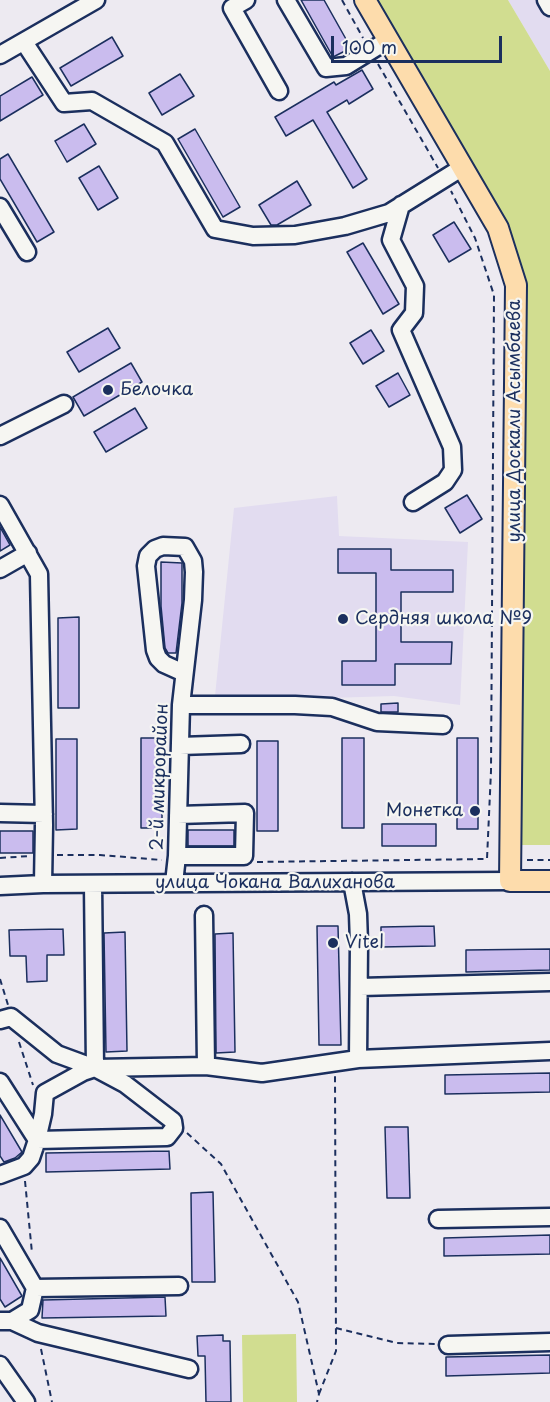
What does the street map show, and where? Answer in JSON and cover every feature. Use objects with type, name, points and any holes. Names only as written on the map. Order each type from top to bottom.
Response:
[{"type":"main road","name":"улица Доскали Асымбаева","points":[[365,0],[498,228],[516,285],[510,881]]},
{"type":"main road","name":"улица Чокана Валиханова","points":[[510,881],[550,881]]},
{"type":"street","points":[[0,55],[96,0]]},
{"type":"street","points":[[246,0],[232,8],[279,91]]},
{"type":"street","points":[[286,0],[326,69],[346,66],[388,40]]},
{"type":"street","points":[[546,0],[550,7]]},
{"type":"street","points":[[24,42],[64,103],[92,101],[165,143],[215,229],[253,236],[296,235],[345,226],[389,213],[463,167]]},
{"type":"street","points":[[401,205],[391,240],[415,286],[414,313],[401,330],[452,447],[453,470],[445,482],[413,502]]},
{"type":"street","points":[[0,207],[27,252]]},
{"type":"street","points":[[0,436],[64,404]]},
{"type":"street","points":[[0,505],[39,574],[44,814],[43,884]]},
{"type":"street","name":"2-й микрорайон","points":[[174,883],[177,856],[181,705],[193,600],[193,561],[185,547],[163,546],[155,549],[148,556],[146,566],[155,650],[158,658],[164,664],[184,673]]},
{"type":"street","points":[[0,569],[28,553]]},
{"type":"street","points":[[181,705],[332,707],[377,722],[443,725]]},
{"type":"street","points":[[180,746],[242,744]]},
{"type":"street","points":[[0,813],[44,814]]},
{"type":"street","points":[[177,856],[244,856],[245,813],[178,815]]},
{"type":"street","name":"улица Чокана Валиханова","points":[[0,886],[510,881]]},
{"type":"street","points":[[352,882],[358,914],[360,987],[358,1059]]},
{"type":"street","points":[[93,884],[95,1068]]},
{"type":"street","points":[[204,915],[206,1066]]},
{"type":"street","points":[[360,987],[550,982]]},
{"type":"street","points":[[0,1020],[11,1017],[57,1054],[95,1068],[125,1083],[173,1121],[174,1129],[167,1137],[37,1140]]},
{"type":"street","points":[[0,1175],[24,1166],[31,1158],[37,1140],[45,1093],[95,1068],[206,1066],[262,1073],[358,1059],[550,1051]]},
{"type":"street","points":[[0,1082],[37,1140]]},
{"type":"street","points":[[438,1219],[550,1217]]},
{"type":"street","points":[[0,1228],[35,1288],[30,1310],[6,1321]]},
{"type":"street","points":[[35,1288],[179,1286]]},
{"type":"street","points":[[6,1321],[38,1333],[189,1369]]},
{"type":"street","points":[[448,1345],[550,1342]]},
{"type":"street","points":[[0,1365],[26,1402]]},
{"type":"path","points":[[342,0],[475,238],[494,295],[491,771],[487,859]]},
{"type":"path","points":[[527,860],[550,860]]},
{"type":"path","points":[[317,1402],[336,1352],[335,1063]]},
{"type":"path","points":[[173,1121],[221,1164],[298,1302],[319,1394]]},
{"type":"path","points":[[24,1166],[32,1255]]},
{"type":"path","points":[[336,1328],[397,1343],[448,1345]]},
{"type":"path","points":[[38,1333],[52,1402]]},
{"type":"shaded area","points":[[508,0],[550,0],[550,71]]},
{"type":"shaded area","name":"Сердняя школа №9","points":[[337,496],[339,536],[468,542],[460,705],[394,696],[329,698],[215,696],[234,508]]},
{"type":"green space","points":[[377,0],[508,0],[550,71],[550,845],[520,845],[525,286]]},
{"type":"green space","points":[[296,1334],[297,1402],[243,1402],[242,1335]]},
{"type":"building","points":[[301,0],[324,0],[351,48],[333,57]]},
{"type":"building","points":[[112,37],[123,56],[71,86],[60,68]]},
{"type":"building","points":[[362,70],[373,89],[349,104],[347,100],[327,112],[367,179],[353,188],[313,120],[286,136],[275,117],[334,82],[336,85]]},
{"type":"building","points":[[180,74],[194,96],[162,115],[149,93]]},
{"type":"building","points":[[32,77],[43,95],[0,121],[0,96]]},
{"type":"building","points":[[84,124],[96,144],[67,162],[55,141]]},
{"type":"building","points":[[195,129],[240,207],[223,217],[178,139]]},
{"type":"building","points":[[8,154],[54,232],[37,242],[0,179],[0,159]]},
{"type":"building","points":[[99,166],[118,198],[98,210],[79,178]]},
{"type":"building","points":[[297,181],[311,205],[277,225],[271,225],[259,205]]},
{"type":"building","points":[[454,222],[471,249],[449,262],[433,235]]},
{"type":"building","points":[[363,243],[399,304],[383,314],[347,252]]},
{"type":"building","points":[[108,328],[120,348],[79,372],[67,352]]},
{"type":"building","points":[[371,330],[384,351],[363,364],[350,343]]},
{"type":"building","points":[[131,363],[142,382],[84,416],[73,397]]},
{"type":"building","points":[[398,373],[410,395],[389,407],[376,386]]},
{"type":"building","points":[[135,408],[147,428],[106,452],[94,432]]},
{"type":"building","points":[[467,495],[482,519],[460,533],[445,508]]},
{"type":"building","points":[[0,527],[10,545],[0,551]]},
{"type":"building","points":[[338,549],[391,549],[391,570],[453,570],[453,592],[401,592],[401,642],[452,642],[451,664],[395,664],[395,685],[342,685],[342,661],[376,661],[376,573],[338,573]]},
{"type":"building","points":[[161,562],[182,563],[182,603],[176,653],[168,653],[165,648],[161,606]]},
{"type":"building","points":[[79,617],[79,708],[58,708],[58,618]]},
{"type":"building","points":[[398,703],[398,712],[381,712],[381,704]]},
{"type":"building","points":[[141,738],[162,738],[162,828],[141,828]]},
{"type":"building","points":[[342,738],[364,738],[364,828],[342,828]]},
{"type":"building","points":[[457,738],[478,738],[478,829],[457,829]]},
{"type":"building","points":[[56,739],[77,739],[77,829],[56,830]]},
{"type":"building","points":[[257,741],[278,741],[278,831],[257,831]]},
{"type":"building","points":[[382,824],[436,824],[436,846],[382,846]]},
{"type":"building","points":[[188,830],[234,830],[234,846],[188,846]]},
{"type":"building","points":[[0,831],[33,831],[33,853],[0,853]]},
{"type":"building","points":[[317,926],[338,926],[341,1045],[319,1045]]},
{"type":"building","points":[[434,926],[435,946],[381,947],[381,927]]},
{"type":"building","points":[[63,929],[64,955],[47,955],[47,981],[27,982],[26,956],[10,956],[9,930]]},
{"type":"building","points":[[125,932],[127,1051],[106,1052],[104,933]]},
{"type":"building","points":[[233,933],[235,1052],[216,1053],[215,934]]},
{"type":"building","points":[[550,949],[550,970],[466,972],[466,950]]},
{"type":"building","points":[[550,1073],[550,1092],[445,1094],[445,1075]]},
{"type":"building","points":[[0,1115],[22,1152],[15,1158],[4,1162],[0,1156]]},
{"type":"building","points":[[385,1127],[408,1127],[410,1198],[387,1198]]},
{"type":"building","points":[[169,1151],[170,1169],[46,1172],[46,1153]]},
{"type":"building","points":[[213,1192],[215,1282],[192,1282],[191,1193]]},
{"type":"building","points":[[550,1235],[550,1254],[444,1256],[444,1238]]},
{"type":"building","points":[[0,1258],[22,1296],[5,1307],[0,1299]]},
{"type":"building","points":[[165,1297],[166,1316],[42,1318],[43,1300]]},
{"type":"building","points":[[223,1335],[223,1341],[230,1341],[231,1402],[206,1402],[205,1356],[198,1356],[197,1336]]},
{"type":"building","points":[[550,1355],[550,1373],[446,1376],[446,1357]]},
{"type":"place","name":"Белочка","points":[[108,390]]},
{"type":"place","name":"Сердняя школа №9","points":[[343,619]]},
{"type":"place","name":"Монетка","points":[[475,811]]},
{"type":"place","name":"Vitel","points":[[333,943]]}]
